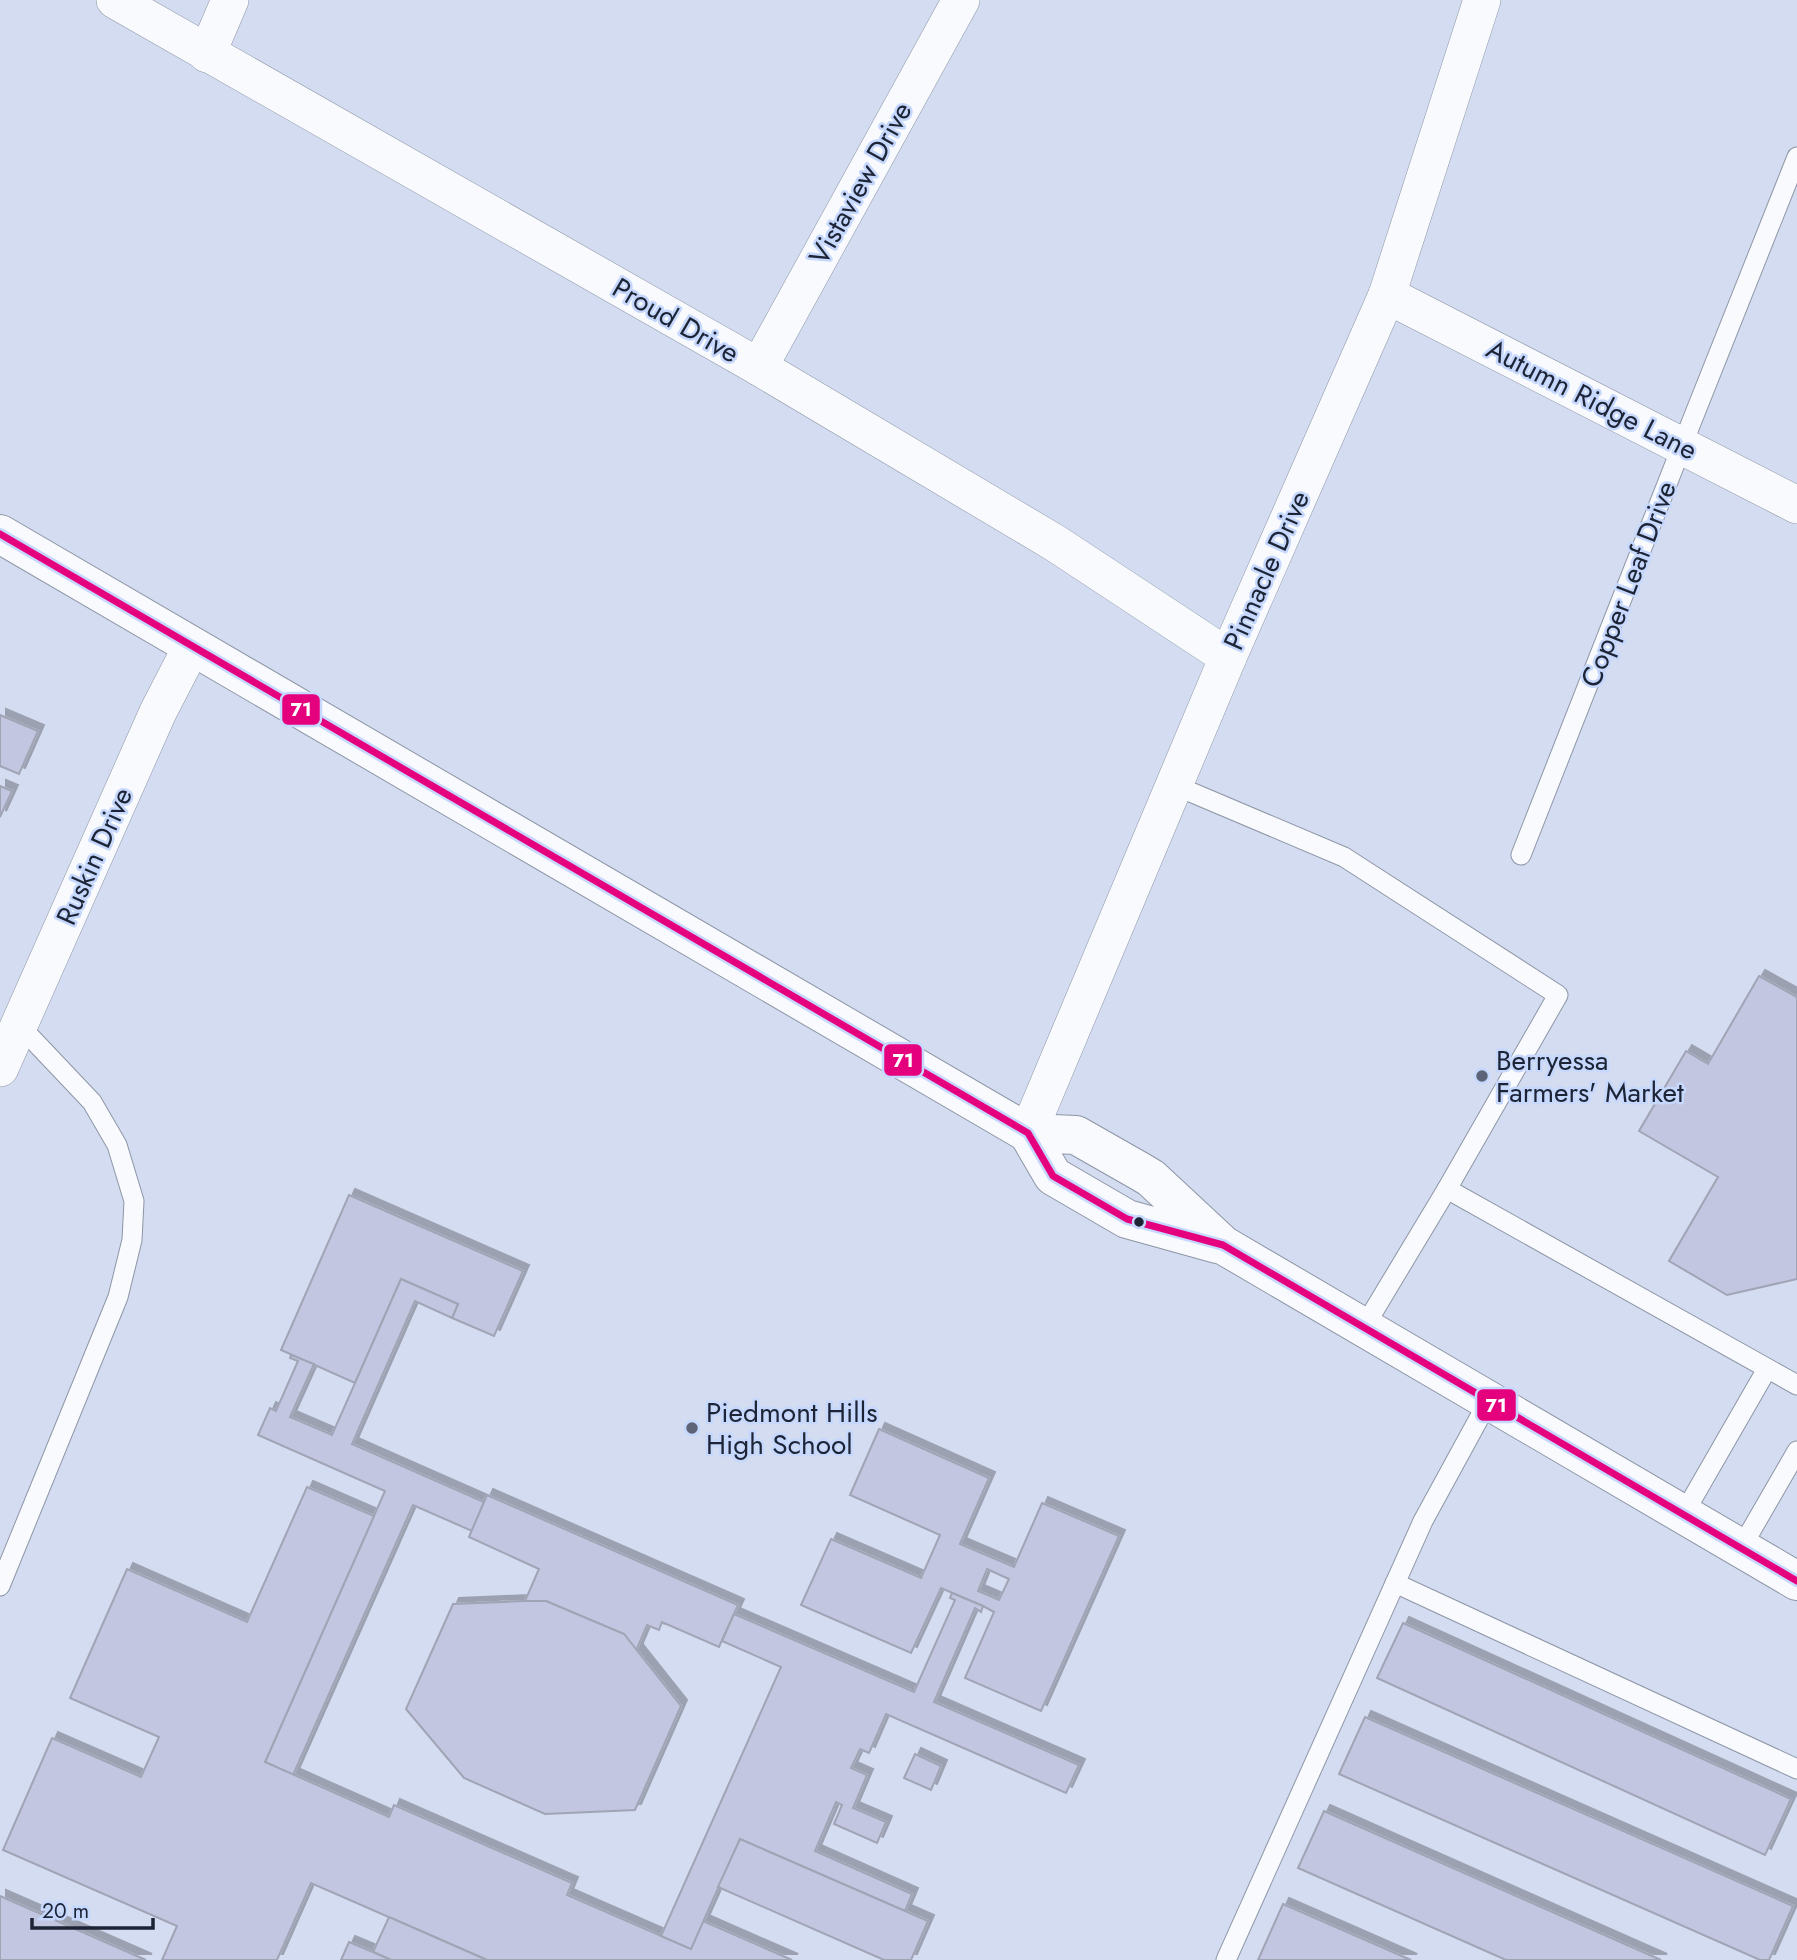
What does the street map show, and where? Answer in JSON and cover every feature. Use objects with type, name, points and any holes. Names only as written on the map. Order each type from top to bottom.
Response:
[{"type":"main road","points":[[0,534],[1028,1133],[1076,1135],[1141,1172],[1151,1178],[1223,1245],[1797,1581]]},
{"type":"street","name":"Proud Drive","points":[[115,0],[759,367],[1055,543],[1227,657]]},
{"type":"street","points":[[207,54],[230,0]]},
{"type":"street","name":"Vistaview Drive","points":[[759,367],[961,0]]},
{"type":"street","name":"Pinnacle Drive","points":[[1028,1133],[1227,657],[1387,295],[1482,0]]},
{"type":"street","name":"Autumn Ridge Lane","points":[[1387,295],[1797,505]]},
{"type":"street","name":"Ruskin Drive","points":[[0,1068],[159,712],[192,646]]},
{"type":"lane","name":"Copper Leaf Drive","points":[[1521,855],[1797,157]]},
{"type":"lane","points":[[1174,785],[1344,857],[1558,995],[1364,1327]]},
{"type":"lane","points":[[0,1586],[118,1297],[132,1240],[134,1200],[117,1145],[92,1101],[19,1025]]},
{"type":"lane","points":[[1447,1189],[1797,1385]]},
{"type":"lane","points":[[1682,1515],[1767,1369]]},
{"type":"lane","points":[[1226,1960],[1423,1521],[1489,1400]]},
{"type":"lane","points":[[1741,1548],[1797,1451]]},
{"type":"lane","points":[[1395,1583],[1797,1769]]},
{"type":"building","points":[[0,715],[38,731],[19,774],[0,766]]},
{"type":"building","points":[[0,786],[12,791],[0,817]]},
{"type":"building","points":[[1759,976],[1797,997],[1797,1279],[1727,1295],[1669,1261],[1718,1177],[1639,1131],[1686,1051],[1708,1064]]},
{"type":"building","points":[[349,1195],[523,1271],[494,1336],[452,1318],[458,1304],[401,1279],[355,1383],[281,1350]]},
{"type":"building","points":[[401,1279],[458,1304],[452,1318],[415,1301],[352,1444],[484,1502],[472,1531],[413,1505],[293,1775],[265,1762],[385,1491],[258,1435],[270,1408],[276,1411],[298,1361],[290,1358],[291,1355],[314,1364],[290,1417],[332,1435]]},
{"type":"building","points":[[879,1429],[989,1478],[960,1544],[1014,1567],[1042,1503],[1119,1536],[1041,1711],[965,1678],[994,1612],[983,1606],[941,1588],[911,1653],[801,1605],[831,1539],[921,1578],[940,1535],[850,1495]],"holes":[[[987,1569],[1009,1579],[999,1600],[978,1591]]]},
{"type":"building","points":[[307,1487],[374,1516],[265,1762],[389,1817],[394,1805],[572,1883],[567,1895],[691,1949],[703,1921],[792,1960],[487,1960],[311,1883],[277,1960],[162,1960],[177,1926],[3,1850],[52,1738],[141,1777],[159,1737],[70,1698],[127,1569],[247,1622]]},
{"type":"building","points":[[487,1495],[738,1605],[719,1647],[662,1622],[659,1630],[647,1625],[636,1651],[624,1634],[546,1601],[525,1601],[539,1569],[469,1537]]},
{"type":"building","points":[[952,1593],[983,1606],[981,1612],[975,1608],[934,1702],[1079,1765],[1066,1793],[886,1714],[869,1753],[860,1749],[851,1768],[867,1775],[853,1808],[886,1822],[877,1843],[834,1824],[842,1805],[836,1802],[815,1851],[912,1894],[905,1911],[740,1839],[691,1949],[661,1936],[781,1667],[722,1641],[734,1614],[914,1692],[955,1600],[950,1598]]},
{"type":"building","points":[[546,1601],[624,1634],[681,1706],[635,1810],[545,1814],[464,1778],[406,1709],[453,1604]]},
{"type":"building","points":[[1403,1623],[1791,1799],[1765,1855],[1377,1678]]},
{"type":"building","points":[[1365,1717],[1793,1906],[1769,1960],[1760,1960],[1339,1774]]},
{"type":"building","points":[[915,1754],[941,1766],[931,1790],[904,1778]]},
{"type":"building","points":[[1324,1811],[1661,1960],[1506,1960],[1298,1868]]},
{"type":"building","points":[[740,1839],[928,1921],[911,1960],[884,1960],[718,1887]]},
{"type":"building","points":[[0,1896],[146,1960],[0,1960]]},
{"type":"building","points":[[1283,1904],[1411,1960],[1258,1960]]},
{"type":"building","points":[[389,1917],[487,1960],[391,1960],[373,1952]]},
{"type":"building","points":[[349,1942],[373,1952],[391,1960],[341,1960]]},
{"type":"transit line","name":"71","points":[[0,534],[1028,1133],[1053,1176],[1127,1219],[1223,1245],[1797,1581]]},
{"type":"place","name":"Berryessa Farmers' Market","points":[[1482,1076]]},
{"type":"place","name":"Piedmont Hills High School","points":[[692,1428]]}]
